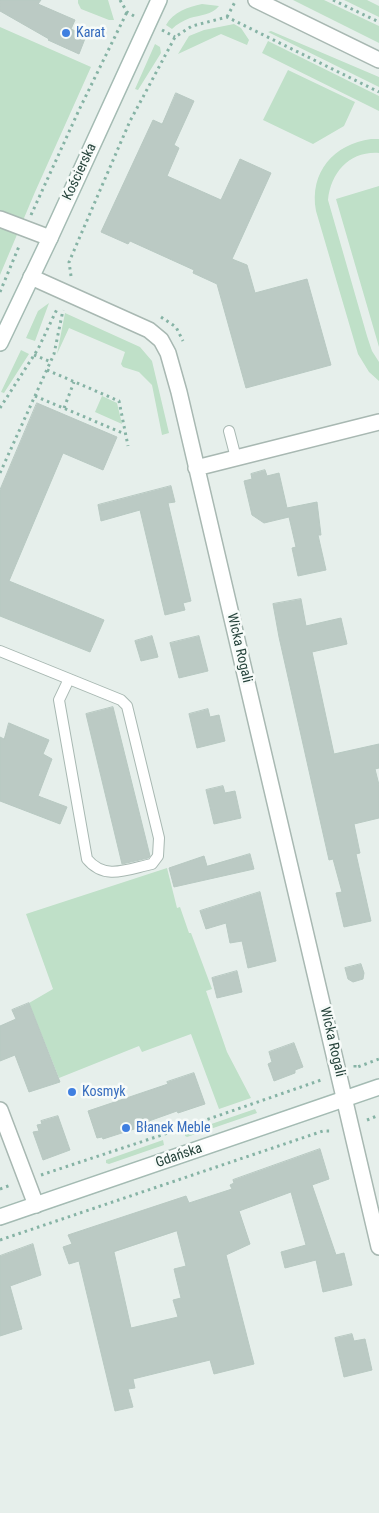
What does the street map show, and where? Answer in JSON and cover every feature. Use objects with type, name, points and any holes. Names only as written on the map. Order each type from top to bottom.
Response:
[{"type":"street","name":"Kościerska","points":[[0,343],[159,0]]},
{"type":"street","points":[[256,0],[379,60]]},
{"type":"street","points":[[0,219],[50,238]]},
{"type":"street","name":"Wicka Rogali","points":[[31,277],[149,330],[161,340],[172,368],[379,1247]]},
{"type":"street","points":[[196,468],[379,422]]},
{"type":"street","name":"Gdańska","points":[[0,1217],[379,1087]]},
{"type":"street","points":[[0,1110],[36,1205]]},
{"type":"lane","points":[[229,431],[236,458]]},
{"type":"lane","points":[[0,651],[121,700],[127,706],[159,838],[158,856],[152,864],[108,873],[94,867],[87,859],[59,700],[69,679]]},
{"type":"path","points":[[0,292],[79,110],[129,13],[120,0]]},
{"type":"path","points":[[227,17],[236,0]]},
{"type":"path","points":[[333,0],[379,22]]},
{"type":"path","points":[[0,408],[34,355],[65,292],[71,277],[69,262],[99,191],[130,121],[175,37],[192,26],[227,17],[379,92]]},
{"type":"path","points":[[0,473],[51,362],[63,309]]},
{"type":"path","points":[[34,355],[51,362]]},
{"type":"path","points":[[47,370],[119,401],[128,446]]},
{"type":"path","points":[[64,408],[74,382]]},
{"type":"path","points":[[35,396],[126,434]]},
{"type":"path","points":[[356,1068],[379,1059]]},
{"type":"path","points":[[0,1189],[174,1132],[324,1079]]},
{"type":"path","points":[[366,1120],[379,1115]]},
{"type":"path","points":[[0,1240],[262,1151],[331,1130]]},
{"type":"green space","points":[[78,0],[108,0],[114,20],[109,20],[81,9]]},
{"type":"green space","points":[[293,0],[324,0],[379,26],[379,43]]},
{"type":"green space","points":[[344,0],[367,0],[379,6],[379,17]]},
{"type":"green space","points":[[202,4],[219,6],[209,13],[185,20],[172,29],[166,25],[169,20],[181,11]]},
{"type":"green space","points":[[234,24],[241,28],[249,40],[247,45],[221,34],[178,54],[189,36],[204,30]]},
{"type":"green space","points":[[0,27],[91,67],[0,275]]},
{"type":"green space","points":[[271,31],[379,77],[379,87],[268,32]]},
{"type":"green space","points":[[268,41],[379,96],[379,111],[262,53]]},
{"type":"green space","points":[[155,44],[160,47],[161,53],[138,90],[135,89]]},
{"type":"green space","points":[[288,70],[355,102],[344,126],[313,144],[263,120]]},
{"type":"green space","points":[[371,139],[379,139],[379,153],[359,156],[344,165],[333,181],[328,200],[367,336],[372,351],[379,362],[379,381],[369,372],[358,354],[316,211],[315,197],[316,184],[327,162],[346,147]]},
{"type":"green space","points":[[379,186],[379,347],[336,199]]},
{"type":"green space","points":[[49,303],[35,341],[26,338],[38,311]]},
{"type":"green space","points":[[65,313],[140,347],[152,361],[169,433],[162,435],[152,385],[139,372],[123,367],[121,364],[125,352],[69,328],[57,354]]},
{"type":"green space","points":[[21,350],[29,354],[4,393],[1,392]]},
{"type":"green space","points":[[102,396],[117,403],[122,424],[95,412]]},
{"type":"green space","points":[[167,868],[177,908],[180,907],[212,989],[206,991],[227,1052],[251,1098],[219,1109],[191,1034],[142,1052],[139,1046],[59,1078],[29,1003],[53,989],[26,914]]},
{"type":"green space","points":[[255,1109],[257,1113],[187,1137],[185,1136],[185,1133]]},
{"type":"green space","points":[[163,1140],[164,1145],[109,1164],[106,1163],[106,1160]]},
{"type":"building","points":[[0,0],[41,0],[38,4],[75,20],[71,29],[86,36],[79,54],[48,40],[0,11]]},
{"type":"building","points":[[176,93],[194,101],[174,145],[179,148],[167,176],[221,200],[240,159],[271,173],[232,259],[247,265],[255,293],[307,279],[331,365],[246,388],[217,284],[193,273],[194,270],[130,241],[128,244],[101,232],[153,120],[162,124]]},
{"type":"building","points":[[37,403],[117,437],[103,470],[63,453],[9,581],[104,620],[90,652],[0,616],[0,490]]},
{"type":"building","points":[[265,470],[267,476],[279,473],[287,508],[317,502],[321,535],[318,535],[326,570],[298,576],[292,548],[296,547],[289,517],[264,523],[252,515],[244,481],[252,479],[251,474]]},
{"type":"building","points":[[171,486],[175,502],[168,503],[191,601],[183,603],[185,610],[165,615],[140,510],[101,521],[98,505]]},
{"type":"building","points":[[301,599],[306,626],[341,618],[347,644],[312,652],[334,754],[379,744],[379,768],[375,769],[379,785],[379,818],[354,824],[360,853],[356,854],[371,921],[344,927],[336,893],[342,892],[333,859],[329,860],[273,604]]},
{"type":"building","points":[[152,636],[158,657],[141,661],[135,641]]},
{"type":"building","points":[[199,636],[208,671],[179,678],[170,643]]},
{"type":"building","points":[[113,707],[150,856],[122,864],[86,714]]},
{"type":"building","points":[[208,709],[210,717],[219,715],[225,741],[197,748],[189,714]]},
{"type":"building","points":[[9,723],[49,740],[43,754],[52,759],[38,796],[67,807],[60,824],[0,801],[0,737],[4,739]]},
{"type":"building","points":[[223,786],[225,793],[235,791],[241,818],[214,824],[206,790]]},
{"type":"building","points":[[250,854],[254,869],[174,887],[169,868],[204,856],[207,866]]},
{"type":"building","points":[[260,892],[276,961],[248,968],[242,941],[230,943],[226,923],[206,929],[200,911]]},
{"type":"building","points":[[361,964],[364,973],[363,979],[353,982],[348,979],[345,968]]},
{"type":"building","points":[[237,971],[242,992],[217,998],[212,978]]},
{"type":"building","points":[[29,1003],[60,1082],[29,1092],[15,1055],[0,1061],[0,1026],[16,1019],[12,1010]]},
{"type":"building","points":[[294,1043],[303,1067],[295,1070],[295,1073],[274,1081],[268,1064],[272,1062],[269,1052]]},
{"type":"building","points":[[194,1073],[205,1104],[178,1113],[177,1111],[149,1121],[150,1124],[103,1139],[102,1137],[97,1138],[88,1111],[168,1084],[167,1082]]},
{"type":"building","points":[[58,1116],[70,1150],[43,1160],[33,1132],[39,1131],[37,1125],[42,1124],[41,1121]]},
{"type":"building","points":[[320,1149],[329,1179],[312,1185],[336,1255],[344,1253],[352,1285],[323,1292],[316,1260],[285,1268],[281,1252],[306,1245],[291,1192],[239,1211],[250,1244],[226,1255],[254,1364],[214,1374],[210,1360],[133,1379],[135,1388],[128,1389],[133,1407],[115,1411],[79,1261],[69,1264],[63,1247],[72,1244],[68,1235],[186,1196],[189,1203],[232,1189],[230,1185],[234,1183],[233,1180]],"holes":[[[177,1231],[186,1266],[174,1269],[181,1298],[173,1300],[178,1317],[131,1328],[114,1252]]]},
{"type":"building","points":[[33,1244],[41,1275],[10,1286],[22,1329],[0,1336],[0,1256]]},
{"type":"building","points":[[352,1334],[354,1341],[365,1339],[372,1370],[344,1377],[335,1338]]},
{"type":"place","name":"Karat","points":[[66,33]]},
{"type":"place","name":"Kosmyk","points":[[72,1092]]},
{"type":"place","name":"Błanek Meble","points":[[126,1128]]}]
